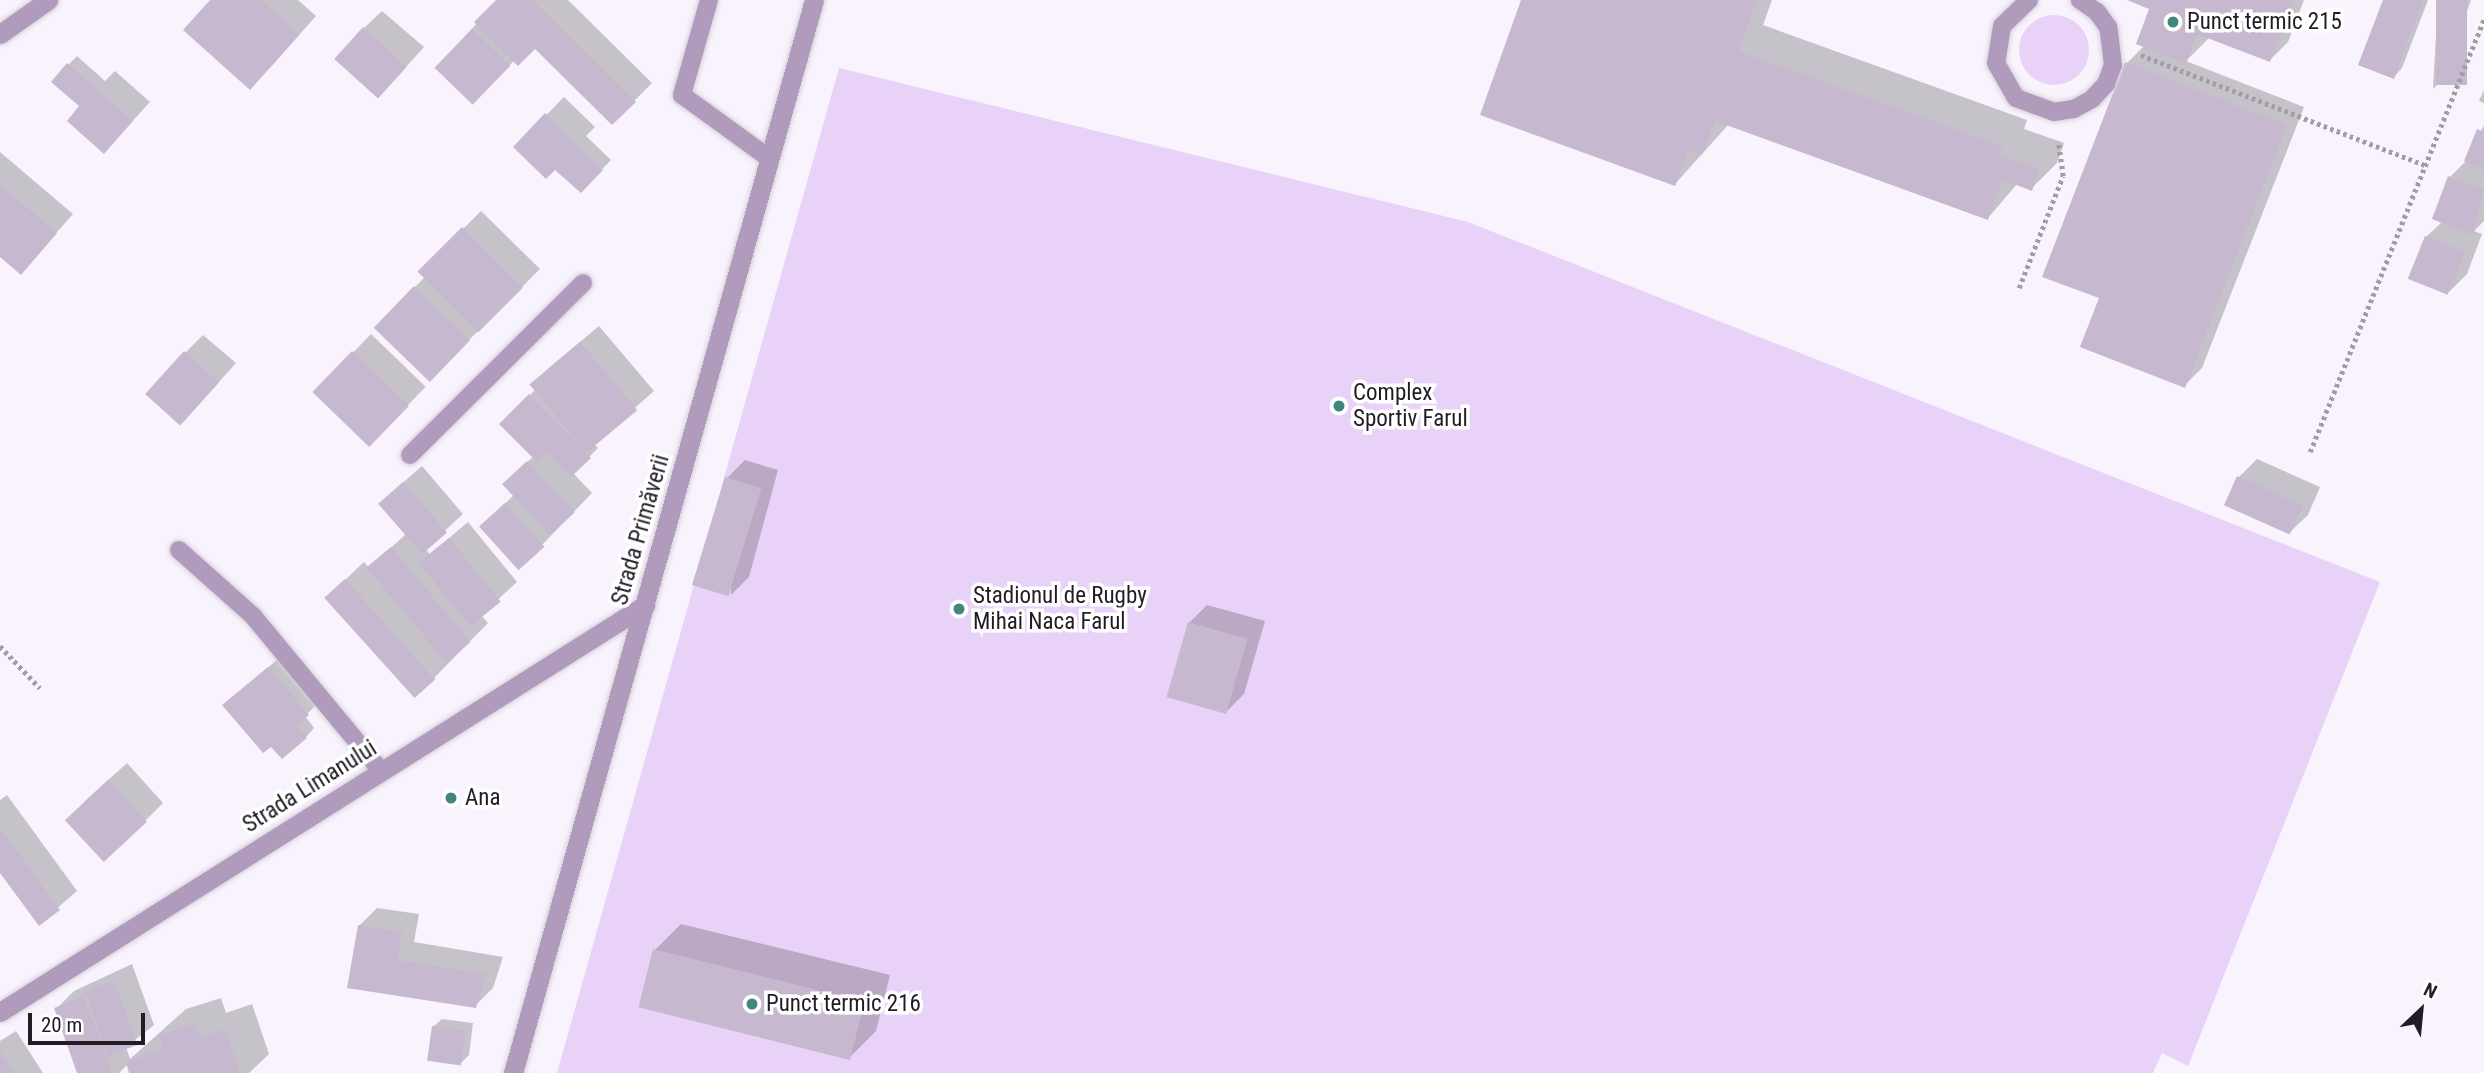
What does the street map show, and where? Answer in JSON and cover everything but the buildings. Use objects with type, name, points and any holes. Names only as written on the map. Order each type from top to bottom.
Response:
[{"type":"street","points":[[0,34],[48,0]]},
{"type":"street","name":"Strada Primăverii","points":[[513,1073],[814,0]]},
{"type":"street","name":"Strada Limanului","points":[[0,1012],[645,605]]},
{"type":"lane","points":[[709,0],[682,95],[769,159]]},
{"type":"lane","points":[[2029,0],[2002,26],[1996,63],[2017,98],[2054,112],[2074,109],[2106,84],[2114,45],[2097,12],[2080,0]]},
{"type":"lane","points":[[410,456],[583,283]]},
{"type":"lane","points":[[179,550],[253,616],[381,771]]},
{"type":"path","points":[[2310,452],[2484,19]]},
{"type":"path","points":[[2114,45],[2426,165]]},
{"type":"path","points":[[2019,288],[2063,176],[2054,112]]},
{"type":"path","points":[[0,646],[40,688]]},
{"type":"shaded area","points":[[2054,15],[2079,25],[2089,50],[2079,75],[2054,85],[2029,75],[2019,50],[2029,25]]},
{"type":"shaded area","name":"Complex Sportiv Farul","points":[[839,68],[1468,222],[2380,582],[2188,1066],[2162,1053],[2153,1073],[557,1073]]},
{"type":"place","name":"Punct termic 215","points":[[2173,22]]},
{"type":"place","name":"Complex Sportiv Farul","points":[[1339,406]]},
{"type":"place","name":"Stadionul de Rugby Mihai Naca Farul","points":[[959,609]]},
{"type":"place","name":"Ana","points":[[451,798]]},
{"type":"place","name":"Punct termic 216","points":[[752,1004]]}]
